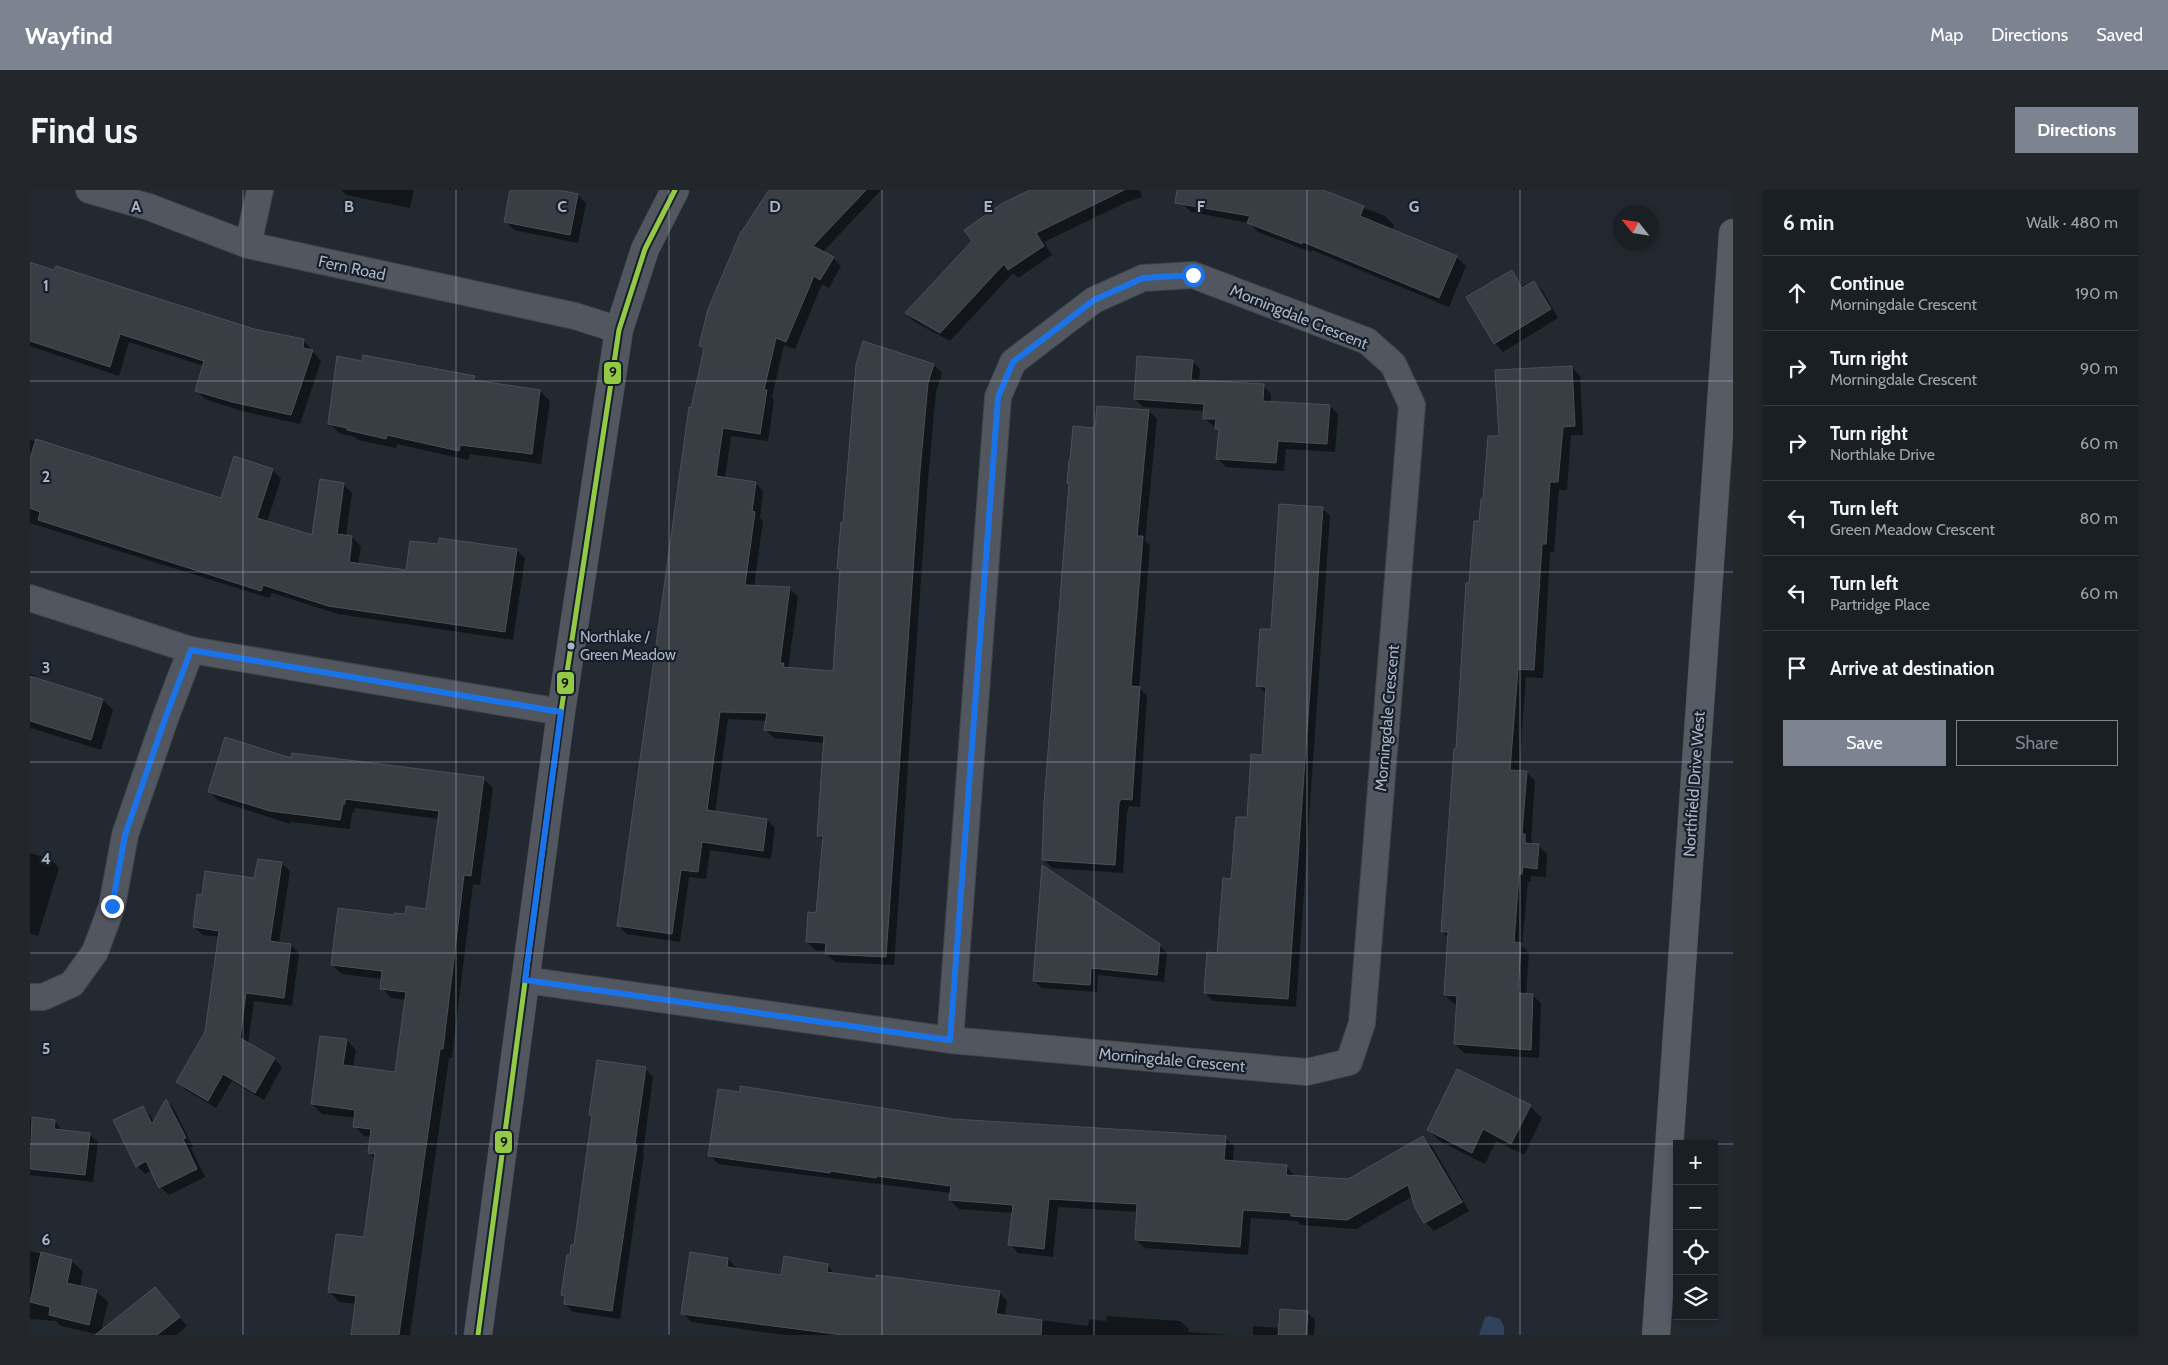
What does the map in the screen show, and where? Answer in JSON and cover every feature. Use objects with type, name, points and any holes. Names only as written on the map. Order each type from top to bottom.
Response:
[{"type":"main road","name":"Northfield Drive West","points":[[1656,1335],[1733,233]]},
{"type":"street","name":"Fern Road","points":[[89,190],[149,207],[248,245],[575,316],[619,330]]},
{"type":"street","points":[[248,245],[260,190]]},
{"type":"street","points":[[478,1335],[561,712],[619,330],[645,249],[675,190]]},
{"type":"street","name":"Morningdale Crescent","points":[[525,980],[950,1040],[1307,1072],[1349,1062],[1362,1023],[1412,405],[1393,364],[1367,341],[1193,275],[1143,278],[1094,300],[1013,362],[998,397],[950,1040]]},
{"type":"street","points":[[30,598],[191,650],[561,712]]},
{"type":"street","points":[[30,997],[43,997],[72,984],[95,952],[112,906],[125,835],[191,650]]},
{"type":"water","points":[[1490,1316],[1500,1319],[1504,1327],[1504,1335],[1479,1335],[1485,1317]]},
{"type":"building","points":[[510,190],[559,190],[578,194],[570,235],[504,222]]},
{"type":"building","points":[[769,190],[866,190],[813,246],[834,257],[820,280],[814,276],[786,342],[776,338],[764,390],[767,390],[760,434],[723,428],[716,476],[756,482],[752,511],[755,512],[745,585],[790,587],[780,663],[784,663],[783,667],[833,671],[840,569],[837,569],[841,522],[843,523],[856,365],[863,341],[934,364],[928,383],[920,471],[886,957],[825,954],[826,943],[806,942],[808,912],[816,913],[823,836],[817,836],[824,736],[764,730],[767,713],[720,712],[707,810],[767,819],[763,851],[702,842],[698,872],[681,870],[672,934],[617,926],[689,407],[691,408],[704,348],[699,346],[708,309],[740,234]]},
{"type":"building","points":[[1030,190],[1124,190],[1036,233],[1044,246],[1008,270],[1004,264],[940,333],[905,313],[972,241],[964,230],[1003,203]]},
{"type":"building","points":[[1177,190],[1323,190],[1364,206],[1360,216],[1457,256],[1439,298],[1303,242],[1302,244],[1247,223],[1250,216],[1175,203]]},
{"type":"building","points":[[30,262],[54,270],[56,266],[254,329],[304,339],[303,348],[313,350],[291,415],[232,402],[195,391],[204,361],[120,334],[110,367],[30,341]]},
{"type":"building","points":[[1512,270],[1522,288],[1534,281],[1551,309],[1494,344],[1466,297]]},
{"type":"building","points":[[363,355],[475,376],[474,380],[540,390],[532,454],[460,445],[459,451],[387,435],[386,439],[328,424],[337,356],[362,361]]},
{"type":"building","points":[[1137,356],[1193,360],[1191,380],[1264,384],[1263,401],[1330,405],[1327,444],[1278,441],[1276,463],[1216,459],[1219,429],[1215,429],[1216,419],[1203,419],[1204,404],[1134,399]]},
{"type":"building","points":[[1572,366],[1575,426],[1563,427],[1558,482],[1550,482],[1546,544],[1542,544],[1534,670],[1518,669],[1510,770],[1527,771],[1522,834],[1525,834],[1525,843],[1539,844],[1537,869],[1523,867],[1522,874],[1519,874],[1514,942],[1521,943],[1518,993],[1533,994],[1531,1050],[1454,1044],[1457,996],[1444,995],[1448,932],[1441,932],[1454,749],[1456,749],[1466,583],[1469,583],[1474,521],[1479,521],[1481,499],[1483,499],[1488,436],[1499,436],[1495,370]]},
{"type":"building","points":[[1097,406],[1149,410],[1137,536],[1143,536],[1131,686],[1140,687],[1132,800],[1121,799],[1119,803],[1115,865],[1042,860],[1044,803],[1069,483],[1067,483],[1073,426],[1095,428]]},
{"type":"building","points":[[36,439],[221,498],[234,456],[273,469],[257,518],[312,535],[320,479],[344,483],[337,534],[352,536],[349,562],[406,570],[410,541],[438,544],[439,538],[517,549],[505,632],[328,606],[263,585],[261,591],[38,520],[40,512],[30,508],[30,458]]},
{"type":"building","points":[[1279,504],[1323,507],[1288,999],[1204,993],[1207,952],[1217,953],[1223,878],[1231,879],[1236,817],[1247,817],[1251,754],[1262,755],[1266,687],[1256,686],[1260,629],[1271,629]]},
{"type":"building","points":[[30,676],[103,699],[91,740],[30,721]]},
{"type":"building","points":[[225,737],[291,758],[292,753],[484,777],[471,876],[464,875],[443,1049],[440,1049],[399,1335],[351,1335],[356,1296],[328,1292],[336,1234],[364,1237],[375,1154],[368,1153],[371,1129],[353,1127],[355,1110],[311,1104],[320,1036],[347,1039],[343,1065],[395,1072],[406,992],[380,989],[382,971],[331,965],[338,908],[394,915],[394,913],[405,914],[406,906],[426,909],[439,811],[345,799],[340,820],[270,811],[208,792]]},
{"type":"building","points":[[258,859],[282,862],[270,941],[291,944],[284,998],[246,993],[240,1038],[275,1058],[255,1093],[223,1074],[208,1101],[176,1082],[205,1032],[219,931],[193,927],[197,894],[202,895],[205,871],[254,878]]},
{"type":"building","points":[[1042,865],[1160,944],[1157,975],[1091,968],[1090,985],[1033,981]]},
{"type":"building","points":[[597,1060],[646,1067],[635,1144],[637,1145],[612,1311],[564,1304],[565,1296],[561,1295],[567,1255],[570,1255],[571,1245],[574,1245],[592,1115],[589,1115]]},
{"type":"building","points":[[1457,1069],[1531,1105],[1511,1144],[1483,1129],[1472,1153],[1427,1130]]},
{"type":"building","points":[[740,1086],[953,1119],[1226,1136],[1224,1160],[1287,1165],[1286,1175],[1348,1179],[1423,1136],[1462,1202],[1424,1223],[1415,1208],[1408,1185],[1347,1220],[1291,1216],[1291,1213],[1243,1210],[1240,1247],[1135,1240],[1137,1204],[1049,1199],[1044,1249],[1008,1245],[1013,1205],[949,1200],[951,1186],[877,1176],[876,1178],[830,1171],[830,1173],[708,1156],[718,1089],[740,1092]]},
{"type":"building","points":[[166,1099],[186,1138],[183,1139],[197,1169],[159,1188],[146,1161],[136,1167],[113,1120],[143,1106],[152,1124]]},
{"type":"building","points":[[32,1117],[55,1120],[54,1129],[90,1133],[85,1175],[30,1169]]},
{"type":"building","points":[[41,1252],[72,1260],[67,1283],[97,1290],[89,1325],[49,1315],[50,1307],[30,1302]]},
{"type":"building","points":[[690,1252],[728,1258],[727,1267],[781,1275],[784,1256],[828,1264],[827,1272],[876,1279],[876,1275],[1000,1291],[996,1314],[1042,1320],[1041,1335],[842,1335],[681,1314]]},
{"type":"building","points":[[155,1287],[180,1317],[157,1335],[95,1335]]},
{"type":"building","points":[[1280,1309],[1308,1311],[1306,1335],[1278,1335]]},
{"type":"transit line","name":"9","points":[[478,1335],[561,712],[619,330],[645,249],[675,190]]},
{"type":"place","name":"Northlake / Green Meadow","points":[[571,646]]},
{"type":"route","points":[[112,906],[125,835],[191,650],[561,712],[525,980],[950,1040],[998,397],[1013,362],[1094,300],[1143,278],[1193,275]]}]
